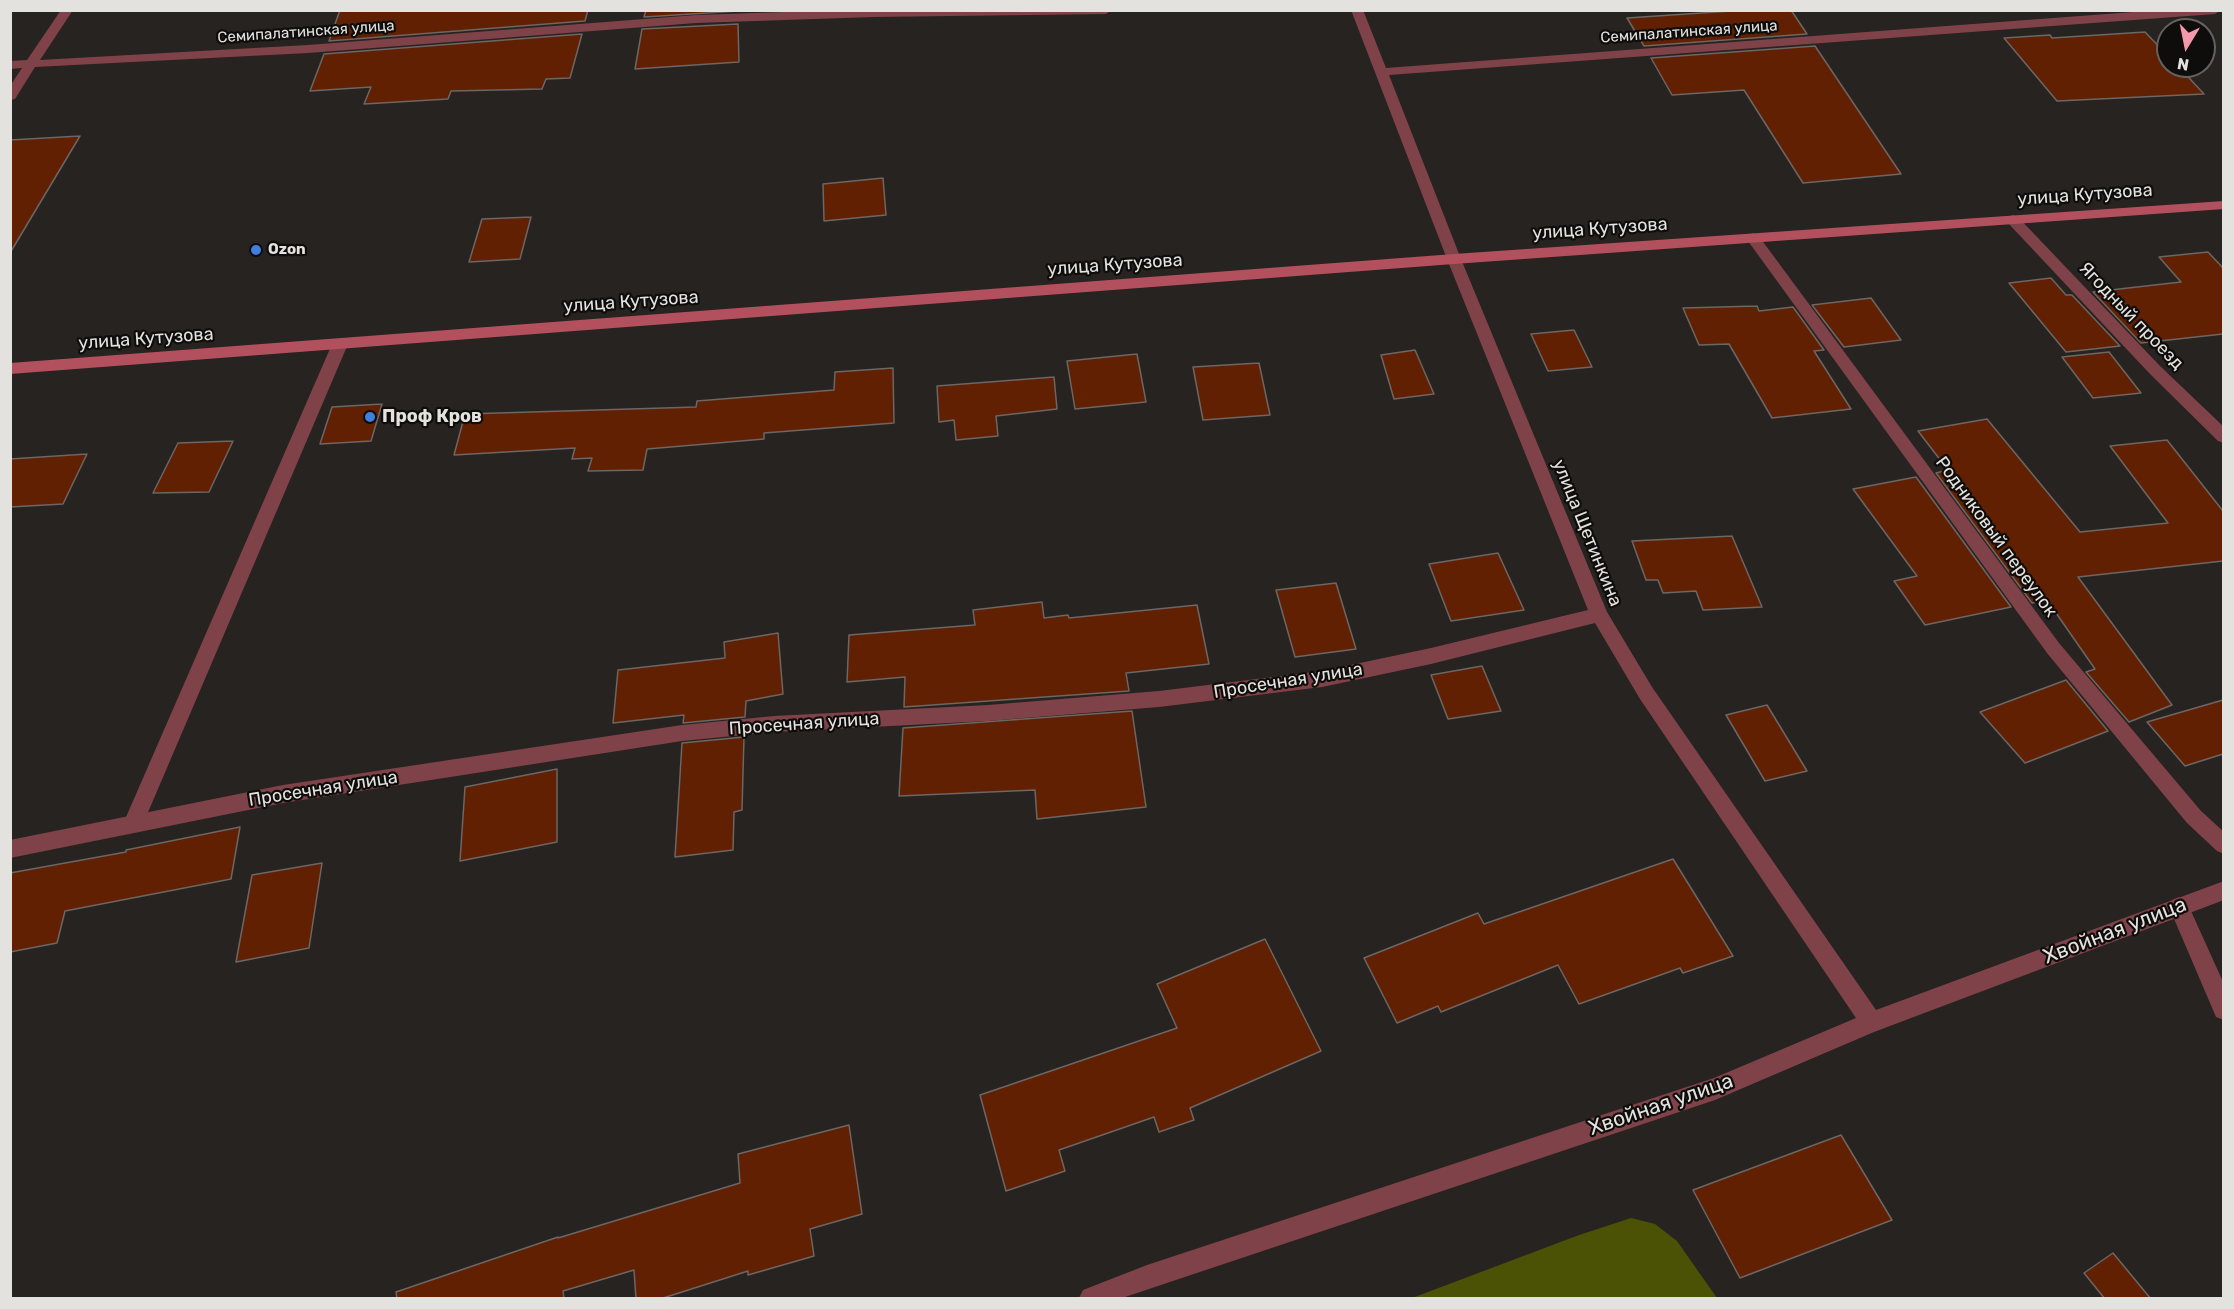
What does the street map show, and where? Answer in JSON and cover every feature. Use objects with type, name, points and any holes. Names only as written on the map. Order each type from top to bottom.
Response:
[{"type":"main road","name":"улица Кутузова","points":[[10,369],[1454,258],[2223,205]]},
{"type":"street","points":[[10,96],[67,10]]},
{"type":"street","name":"Семипалатинская улица","points":[[10,65],[308,49],[696,20],[874,13],[1106,10]]},
{"type":"street","name":"улица Щетинкина","points":[[1358,10],[1454,258],[1599,615],[1646,693],[1872,1022]]},
{"type":"street","name":"Семипалатинская улица","points":[[1381,72],[2215,10]]},
{"type":"street","name":"Ягодный проезд","points":[[2013,220],[2155,370],[2223,437]]},
{"type":"street","name":"Родниковый переулок","points":[[1753,238],[2053,648],[2194,817],[2223,845]]},
{"type":"street","points":[[133,824],[340,344]]},
{"type":"street","name":"Просечная улица","points":[[10,849],[283,794],[682,734],[774,724],[988,713],[1231,692],[1322,679],[1431,656],[1599,615]]},
{"type":"street","name":"Хвойная улица","points":[[1090,1299],[1147,1277],[1715,1089],[1872,1022],[2223,890]]},
{"type":"street","points":[[2179,907],[2223,1010]]},
{"type":"green space","points":[[1631,1218],[1655,1224],[1677,1241],[1717,1298],[1412,1298],[1579,1235]]},
{"type":"building","points":[[340,10],[588,10],[585,21],[329,41]]},
{"type":"building","points":[[646,10],[738,10],[738,11],[644,17]]},
{"type":"building","points":[[1746,10],[1791,10],[1807,34],[1644,46],[1627,18]]},
{"type":"building","points":[[738,24],[739,62],[635,69],[642,29]]},
{"type":"building","points":[[2145,32],[2156,43],[2156,78],[2189,78],[2204,94],[2057,101],[2004,38],[2050,35],[2052,38]]},
{"type":"building","points":[[582,34],[570,78],[546,79],[542,89],[451,91],[448,99],[364,104],[371,87],[310,91],[324,54]]},
{"type":"building","points":[[1815,46],[1901,174],[1803,183],[1744,90],[1672,95],[1651,58]]},
{"type":"building","points":[[80,136],[10,253],[10,140]]},
{"type":"building","points":[[883,178],[886,215],[824,221],[823,184]]},
{"type":"building","points":[[531,217],[520,259],[469,262],[482,219]]},
{"type":"building","points":[[2208,252],[2223,268],[2223,334],[2141,343],[2093,292],[2181,282],[2159,257]]},
{"type":"building","points":[[2051,278],[2066,295],[2072,295],[2120,346],[2066,352],[2009,283]]},
{"type":"building","points":[[1871,298],[1901,340],[1844,347],[1812,305]]},
{"type":"building","points":[[1757,306],[1759,311],[1793,307],[1824,350],[1814,351],[1851,409],[1772,418],[1729,344],[1699,345],[1683,308]]},
{"type":"building","points":[[1574,330],[1592,367],[1548,371],[1531,334]]},
{"type":"building","points":[[1415,350],[1434,394],[1394,399],[1381,355]]},
{"type":"building","points":[[2109,352],[2141,393],[2093,398],[2062,357]]},
{"type":"building","points":[[1137,354],[1146,402],[1075,409],[1067,361]]},
{"type":"building","points":[[1259,363],[1270,415],[1203,420],[1193,367]]},
{"type":"building","points":[[893,368],[894,423],[764,433],[764,439],[647,449],[643,470],[588,471],[592,458],[572,459],[575,448],[454,455],[465,414],[696,407],[697,401],[834,390],[835,372]]},
{"type":"building","points":[[1054,377],[1057,409],[996,416],[998,436],[956,440],[954,420],[939,422],[937,386]]},
{"type":"building","points":[[382,404],[371,441],[320,444],[332,407]]},
{"type":"building","points":[[1987,419],[2080,532],[2168,523],[2110,446],[2167,440],[2223,511],[2223,561],[2078,577],[2172,705],[2129,722],[2086,672],[2095,669],[2047,600],[2032,603],[1936,473],[1948,470],[1918,431]]},
{"type":"building","points":[[233,441],[209,492],[153,493],[178,443]]},
{"type":"building","points":[[87,454],[63,504],[10,507],[10,459]]},
{"type":"building","points":[[1916,477],[2011,607],[1925,625],[1894,581],[1917,576],[1853,489]]},
{"type":"building","points":[[1732,536],[1762,607],[1703,610],[1696,591],[1663,593],[1658,580],[1646,580],[1632,541]]},
{"type":"building","points":[[1498,553],[1524,610],[1451,621],[1429,564]]},
{"type":"building","points":[[1336,583],[1356,649],[1295,657],[1276,590]]},
{"type":"building","points":[[1042,602],[1044,618],[1068,615],[1069,618],[1197,605],[1209,664],[1126,673],[1129,691],[904,707],[905,677],[847,682],[849,635],[975,625],[973,610]]},
{"type":"building","points":[[778,633],[783,694],[746,701],[745,717],[683,723],[684,715],[613,723],[618,670],[725,658],[724,642]]},
{"type":"building","points":[[1482,666],[1501,711],[1448,719],[1431,675]]},
{"type":"building","points":[[2066,680],[2108,731],[2025,763],[1980,712]]},
{"type":"building","points":[[2223,700],[2223,754],[2185,766],[2147,722]]},
{"type":"building","points":[[1767,705],[1807,771],[1765,781],[1726,715]]},
{"type":"building","points":[[1132,711],[1146,807],[1037,819],[1035,790],[899,796],[903,728]]},
{"type":"building","points":[[744,737],[742,810],[734,812],[733,850],[675,857],[682,743]]},
{"type":"building","points":[[557,769],[557,842],[460,861],[465,787]]},
{"type":"building","points":[[240,827],[231,879],[65,911],[57,943],[10,952],[10,873],[126,852],[126,850]]},
{"type":"building","points":[[1673,859],[1733,956],[1683,973],[1680,968],[1579,1004],[1558,965],[1441,1012],[1438,1006],[1397,1023],[1364,958],[1478,913],[1484,924]]},
{"type":"building","points":[[322,863],[309,948],[236,962],[252,875]]},
{"type":"building","points":[[1265,939],[1321,1051],[1190,1108],[1194,1120],[1159,1132],[1154,1117],[1059,1150],[1065,1171],[1006,1191],[980,1095],[1177,1028],[1157,984]]},
{"type":"building","points":[[849,1125],[862,1214],[810,1229],[814,1256],[748,1275],[748,1271],[660,1299],[636,1299],[634,1270],[563,1291],[564,1299],[397,1299],[396,1292],[558,1237],[740,1183],[738,1154]]},
{"type":"building","points":[[1841,1135],[1892,1220],[1740,1278],[1693,1190]]},
{"type":"building","points":[[2113,1253],[2151,1299],[2105,1299],[2084,1273]]},
{"type":"place","name":"Ozon","points":[[256,250]]},
{"type":"place","name":"Проф Кров","points":[[370,417]]}]
